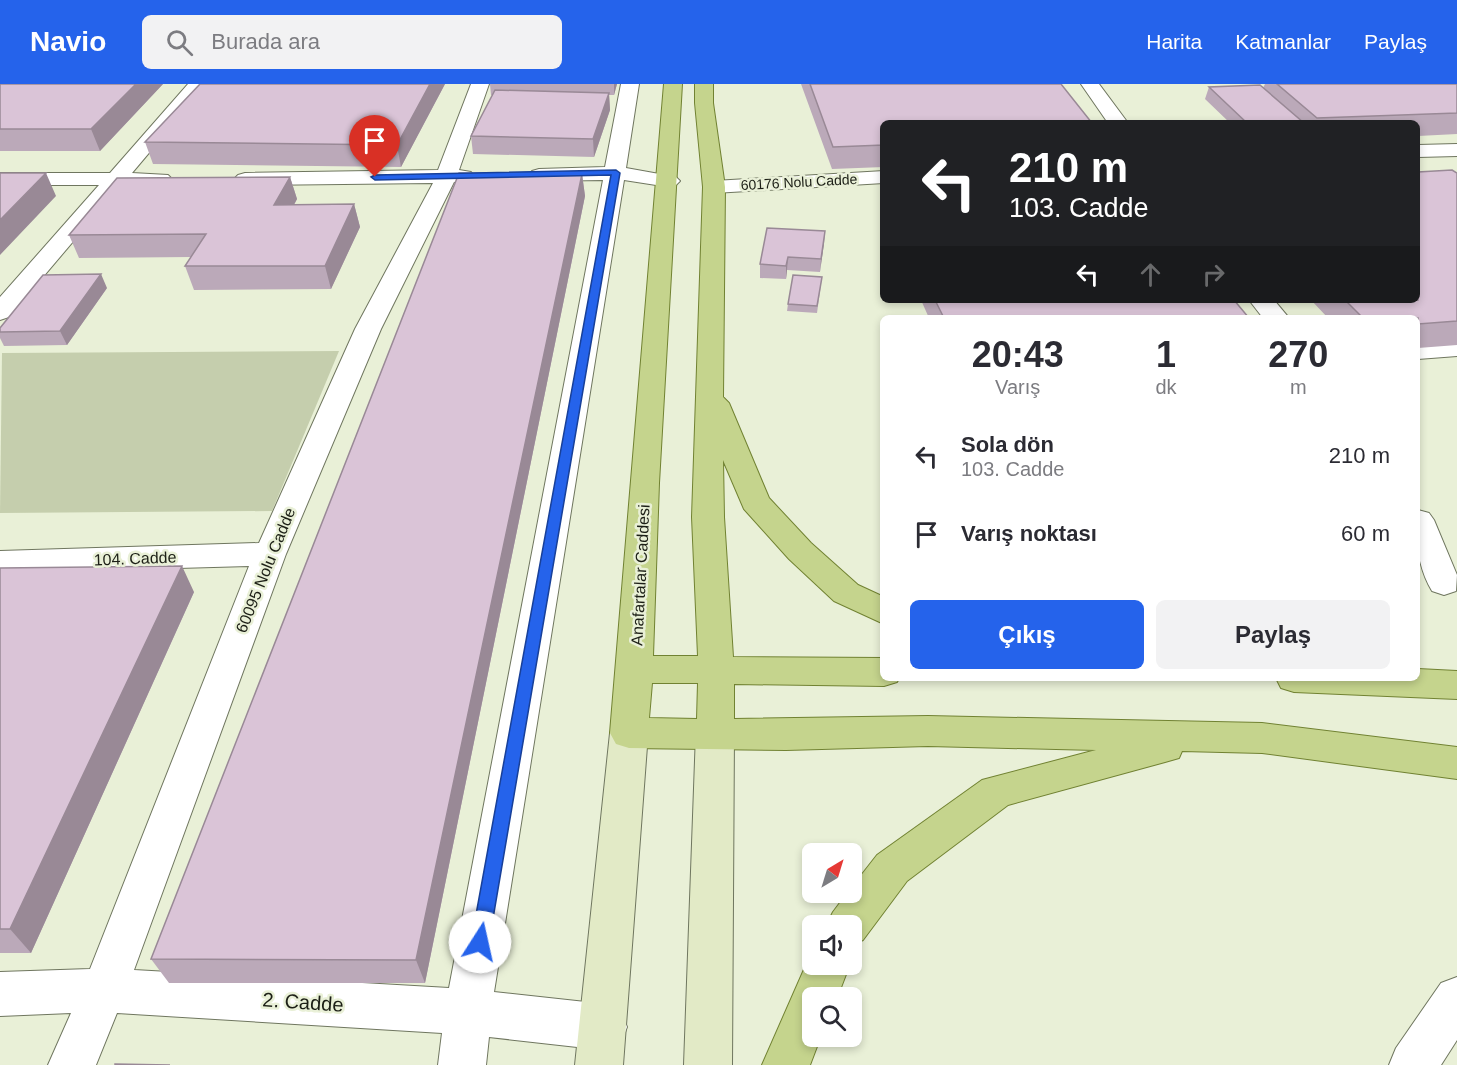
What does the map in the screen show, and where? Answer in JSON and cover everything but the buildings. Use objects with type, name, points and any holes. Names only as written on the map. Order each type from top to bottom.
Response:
[{"type":"main road","name":"Anafartalar Caddesi","points":[[602,1046],[636,669],[646,449],[669,181],[674,84]]},
{"type":"main road","points":[[704,84],[704,103],[714,187],[708,517],[716,670],[708,1065]]},
{"type":"main road","points":[[709,387],[755,502],[800,550],[846,593],[880,610]]},
{"type":"main road","points":[[636,669],[880,672]]},
{"type":"main road","points":[[1364,681],[1457,685]]},
{"type":"main road","points":[[629,733],[786,735],[928,731],[1262,738],[1457,763]]},
{"type":"main road","points":[[856,915],[892,868],[996,792],[1202,737]]},
{"type":"main road","points":[[786,1065],[802,1025]]},
{"type":"street","points":[[0,312],[198,84]]},
{"type":"street","name":"60095 Nolu Cadde","points":[[72,1065],[104,990],[270,554],[368,329],[446,177],[480,84]]},
{"type":"street","points":[[462,1065],[468,1012],[630,84]]},
{"type":"street","points":[[1090,84],[1116,120]]},
{"type":"street","points":[[1420,151],[1457,150]]},
{"type":"street","points":[[514,175],[616,173],[669,181]]},
{"type":"street","points":[[223,179],[480,176]]},
{"type":"street","name":"60176 Nolu Cadde","points":[[714,187],[880,177]]},
{"type":"street","points":[[0,179],[176,179]]},
{"type":"street","points":[[1264,303],[1274,315]]},
{"type":"street","points":[[1420,351],[1457,348]]},
{"type":"street","points":[[1420,525],[1444,583]]},
{"type":"street","name":"104. Cadde","points":[[0,562],[270,554]]},
{"type":"street","name":"2. Cadde","points":[[0,994],[104,990],[468,1012],[602,1046]]},
{"type":"street","points":[[1413,1065],[1457,999]]},
{"type":"green space","points":[[339,351],[272,511],[0,513],[2,353]]},
{"type":"route","points":[[375,177],[616,173],[480,942]]}]
